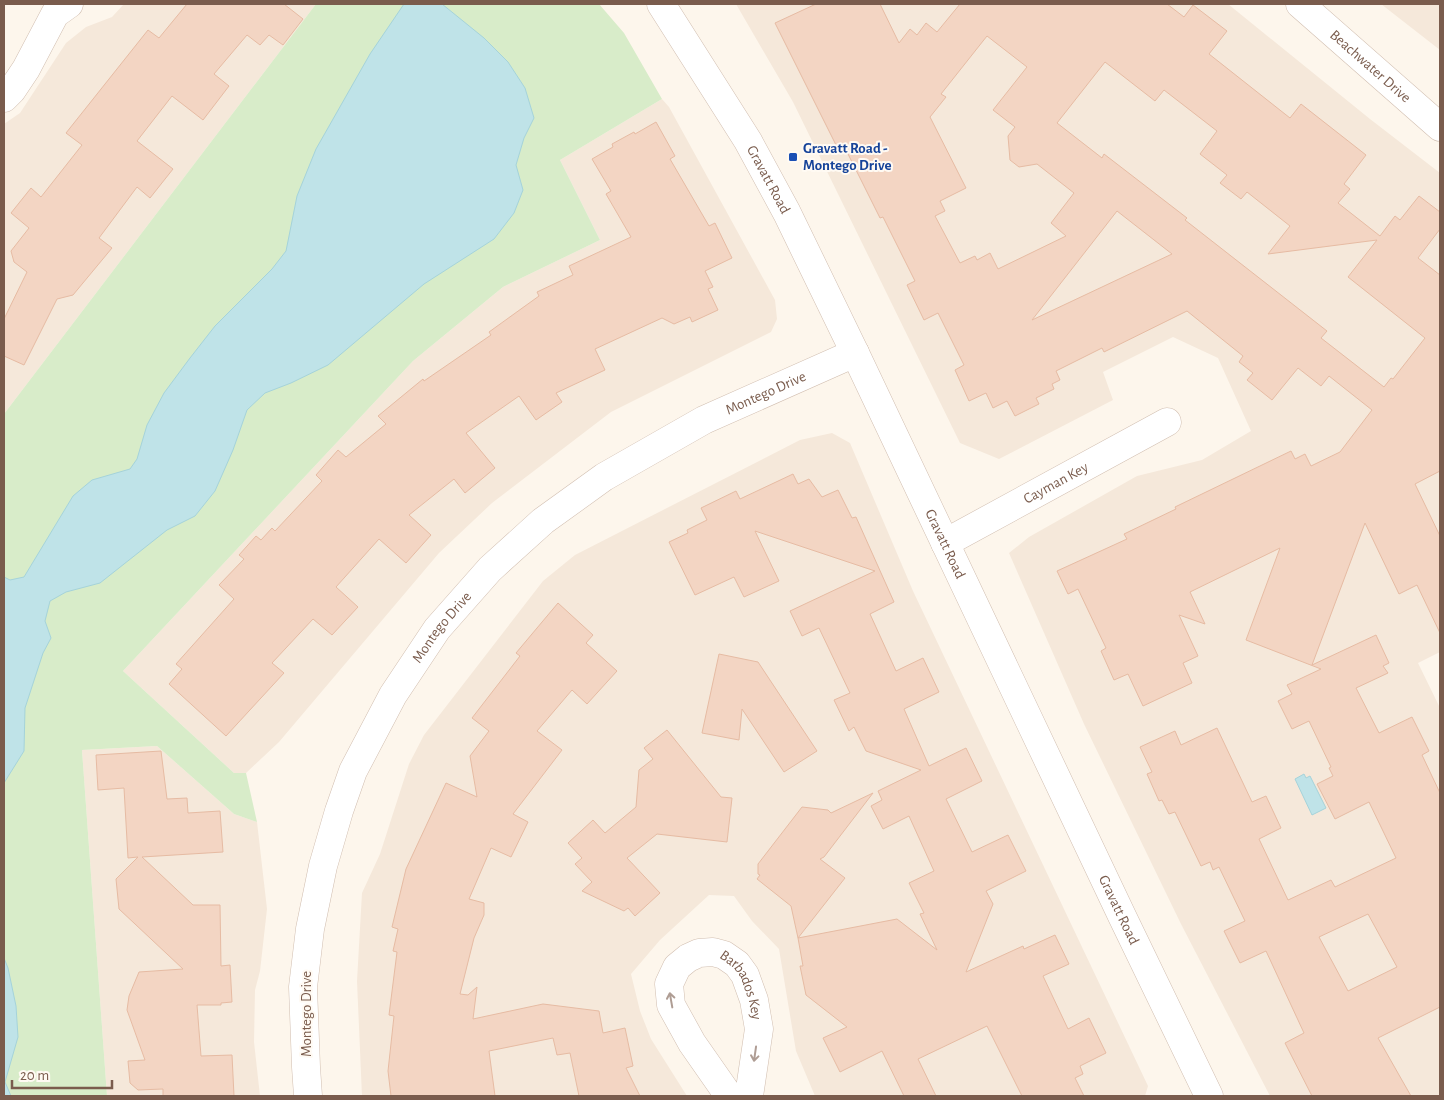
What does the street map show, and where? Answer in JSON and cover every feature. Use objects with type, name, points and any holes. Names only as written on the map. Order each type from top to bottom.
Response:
[{"type":"street","name":"Gravatt Road","points":[[661,4],[748,141],[787,213],[1210,1096]]},
{"type":"street","name":"Beachwater Drive","points":[[1300,4],[1440,128]]},
{"type":"street","points":[[4,98],[12,90],[26,68],[60,7]]},
{"type":"street","name":"Montego Drive","points":[[308,1096],[303,987],[310,929],[323,866],[353,771],[393,695],[437,628],[490,569],[544,521],[604,477],[704,420],[855,353]]},
{"type":"street","name":"Cayman Key","points":[[945,543],[1166,422]]},
{"type":"street","name":"Barbados Key","points":[[728,1096],[692,1043],[671,1005],[669,984],[677,968],[688,958],[699,953],[713,952],[724,955],[738,964],[745,975],[754,1000],[759,1029],[749,1096]]},
{"type":"shaded area","points":[[124,4],[316,4],[4,414],[4,124],[20,113],[66,43],[86,27],[112,17]]},
{"type":"shaded area","points":[[736,4],[1228,4],[1440,173],[1440,652],[1418,663],[1440,708],[1440,1096],[1270,1096],[1181,924],[1084,724],[1009,553],[1029,537],[1137,476],[1202,460],[1251,431],[1218,358],[1173,337],[1103,372],[1113,400],[999,459],[960,443],[793,102]]},
{"type":"shaded area","points":[[1381,4],[1440,4],[1440,50]]},
{"type":"shaded area","points":[[662,99],[669,107],[775,300],[777,319],[771,332],[611,412],[492,503],[439,553],[279,742],[246,773],[234,773],[123,671],[413,361],[503,287],[600,240],[560,160]]},
{"type":"shaded area","points":[[832,433],[850,443],[913,591],[1148,1086],[1145,1096],[815,1096],[796,1051],[779,949],[752,921],[734,896],[709,895],[660,940],[631,974],[640,1011],[651,1039],[687,1096],[362,1096],[357,981],[362,893],[380,854],[409,764],[424,735],[543,581],[575,555],[800,440]]},
{"type":"shaded area","points":[[157,746],[234,814],[257,822],[267,909],[260,971],[255,990],[254,1042],[260,1096],[107,1096],[82,750]]},
{"type":"green space","points":[[316,4],[599,4],[624,33],[662,99],[560,160],[600,240],[503,287],[413,361],[123,671],[234,773],[246,773],[257,822],[234,814],[157,746],[82,750],[107,1096],[4,1096],[4,414]]},
{"type":"water","points":[[404,4],[442,4],[484,38],[508,62],[525,88],[534,118],[524,138],[516,165],[523,190],[514,213],[494,239],[424,284],[328,365],[265,393],[247,410],[233,450],[215,491],[195,516],[167,530],[100,583],[66,592],[50,601],[45,621],[51,638],[43,653],[25,708],[24,751],[4,783],[4,577],[10,580],[24,577],[73,496],[92,480],[130,469],[137,459],[147,425],[164,393],[215,326],[272,269],[286,251],[297,196],[316,149],[370,54]]},
{"type":"water","points":[[1304,774],[1306,778],[1310,776],[1326,808],[1312,815],[1295,779]]},
{"type":"water","points":[[4,958],[16,1006],[18,1037],[5,1082],[11,1096],[4,1096]]},
{"type":"building","points":[[187,4],[284,4],[303,19],[283,45],[269,35],[260,45],[247,35],[214,74],[229,86],[203,120],[172,96],[137,141],[173,169],[150,198],[137,187],[99,238],[112,248],[73,295],[57,299],[24,365],[4,356],[4,319],[27,272],[14,262],[11,251],[29,228],[11,213],[31,188],[41,197],[82,145],[66,133],[148,30],[159,38]]},
{"type":"building","points":[[816,4],[880,4],[899,43],[910,29],[917,35],[926,23],[937,32],[960,4],[1167,4],[1184,17],[1193,5],[1227,31],[1209,54],[1290,118],[1301,104],[1366,155],[1344,184],[1350,189],[1338,203],[1380,236],[1395,216],[1400,220],[1419,196],[1440,212],[1440,229],[1418,258],[1440,275],[1440,471],[1415,484],[1440,536],[1440,633],[1417,585],[1399,594],[1365,523],[1312,665],[1376,635],[1389,663],[1383,666],[1388,673],[1356,688],[1379,733],[1412,717],[1429,751],[1422,755],[1440,793],[1440,1007],[1378,1038],[1411,1096],[1312,1096],[1285,1043],[1304,1033],[1266,951],[1240,963],[1224,931],[1245,921],[1219,867],[1213,870],[1210,862],[1201,866],[1175,812],[1169,814],[1162,800],[1159,801],[1147,774],[1152,772],[1140,747],[1175,731],[1181,745],[1217,728],[1252,802],[1266,796],[1281,828],[1259,839],[1288,900],[1331,880],[1335,887],[1396,858],[1369,802],[1335,819],[1317,784],[1333,776],[1329,768],[1331,767],[1309,721],[1292,729],[1278,701],[1292,694],[1287,685],[1321,669],[1246,640],[1280,548],[1190,592],[1205,624],[1179,615],[1198,656],[1183,663],[1192,683],[1143,706],[1128,674],[1114,680],[1101,651],[1106,648],[1078,589],[1068,594],[1057,571],[1127,539],[1124,534],[1291,451],[1295,459],[1305,454],[1311,466],[1340,452],[1372,410],[1329,376],[1321,386],[1298,368],[1272,400],[1247,380],[1253,373],[1239,362],[1243,356],[1187,311],[1104,352],[1102,348],[1056,371],[1060,380],[1052,384],[1054,389],[1036,398],[1039,404],[1015,416],[1007,401],[993,408],[986,393],[969,401],[955,370],[964,365],[938,313],[924,320],[907,285],[915,281],[883,217],[880,218],[843,144],[837,147],[775,23]],"holes":[[[987,36],[1027,67],[993,110],[1015,127],[1008,136],[1010,160],[1019,167],[1037,164],[1074,193],[1051,223],[1066,236],[998,269],[990,253],[977,260],[975,256],[960,263],[935,216],[945,211],[940,201],[966,188],[930,117],[946,97],[941,94]],[[1105,62],[1155,101],[1164,90],[1217,131],[1200,154],[1227,175],[1220,183],[1241,199],[1247,192],[1290,226],[1268,254],[1377,240],[1348,277],[1425,338],[1393,379],[1391,378],[1384,387],[1321,338],[1327,331],[1104,154],[1102,158],[1057,123]],[[1117,211],[1172,254],[1032,320]],[[1368,914],[1397,967],[1348,991],[1319,937]]]},
{"type":"building","points":[[656,122],[675,156],[670,159],[709,226],[715,223],[732,258],[705,271],[713,287],[708,289],[718,310],[692,322],[690,317],[674,324],[662,318],[595,349],[605,370],[556,393],[562,402],[536,420],[519,396],[466,433],[495,468],[465,493],[454,479],[409,515],[431,535],[406,563],[379,539],[336,587],[358,607],[332,635],[313,619],[272,663],[284,673],[226,736],[169,684],[182,669],[176,664],[234,599],[219,585],[244,559],[239,555],[256,536],[261,540],[272,528],[275,531],[322,481],[316,475],[338,450],[346,457],[386,424],[378,416],[423,379],[424,381],[491,335],[489,332],[539,296],[537,292],[573,275],[569,266],[631,237],[606,194],[611,191],[592,159],[613,147],[612,144]]},
{"type":"building","points":[[793,474],[798,484],[809,479],[822,497],[838,490],[852,518],[856,517],[894,602],[870,614],[896,671],[923,658],[939,692],[904,709],[929,766],[966,748],[982,781],[946,799],[972,852],[1008,835],[1026,871],[986,891],[993,904],[966,972],[1023,946],[1024,949],[1055,935],[1069,964],[1043,976],[1068,1029],[1089,1018],[1106,1053],[1080,1066],[1083,1074],[1075,1078],[1084,1096],[1022,1096],[987,1026],[918,1059],[936,1096],[904,1096],[882,1051],[840,1072],[823,1038],[847,1027],[806,995],[800,966],[803,966],[798,938],[897,919],[937,950],[920,914],[924,913],[909,883],[934,871],[909,816],[883,829],[871,806],[882,800],[878,791],[921,770],[866,751],[854,727],[849,731],[834,700],[850,693],[819,628],[802,636],[790,611],[875,571],[755,531],[779,581],[744,597],[734,577],[695,595],[669,542],[688,533],[687,530],[707,520],[701,508],[736,491],[740,499]]},
{"type":"building","points":[[558,603],[593,635],[586,643],[617,671],[587,704],[572,690],[537,731],[562,750],[513,814],[528,822],[511,857],[491,848],[469,899],[484,903],[484,915],[474,938],[460,994],[468,995],[477,987],[473,1019],[543,1004],[599,1011],[603,1033],[625,1028],[633,1066],[626,1068],[640,1096],[579,1096],[570,1053],[557,1055],[553,1038],[489,1051],[495,1096],[391,1096],[388,1071],[394,1016],[389,1015],[397,952],[393,951],[398,929],[392,927],[406,869],[446,783],[477,797],[470,756],[489,731],[472,718],[520,656],[516,653]]},
{"type":"building","points":[[719,654],[758,662],[817,751],[784,772],[742,709],[739,740],[702,733]]},
{"type":"building","points":[[667,730],[721,797],[732,798],[727,842],[657,834],[627,858],[660,893],[635,916],[628,908],[624,911],[582,891],[592,882],[575,864],[582,858],[568,843],[593,820],[605,833],[636,807],[639,770],[653,759],[644,748]]},
{"type":"building","points":[[161,751],[167,799],[187,798],[188,813],[220,811],[223,852],[142,857],[193,905],[220,905],[221,966],[230,965],[232,1002],[221,1003],[221,1005],[197,1005],[201,1056],[232,1055],[234,1096],[163,1096],[163,1089],[138,1090],[130,1083],[128,1061],[145,1060],[127,1010],[129,996],[139,972],[183,969],[119,909],[116,879],[138,857],[128,858],[124,788],[98,790],[96,755]]},
{"type":"building","points":[[873,793],[824,857],[820,859],[845,878],[798,938],[791,906],[757,879],[760,875],[758,874],[758,864],[802,807],[828,810],[831,813]]},
{"type":"place","name":"Gravatt Road - Montego Drive","points":[[793,157]]}]
